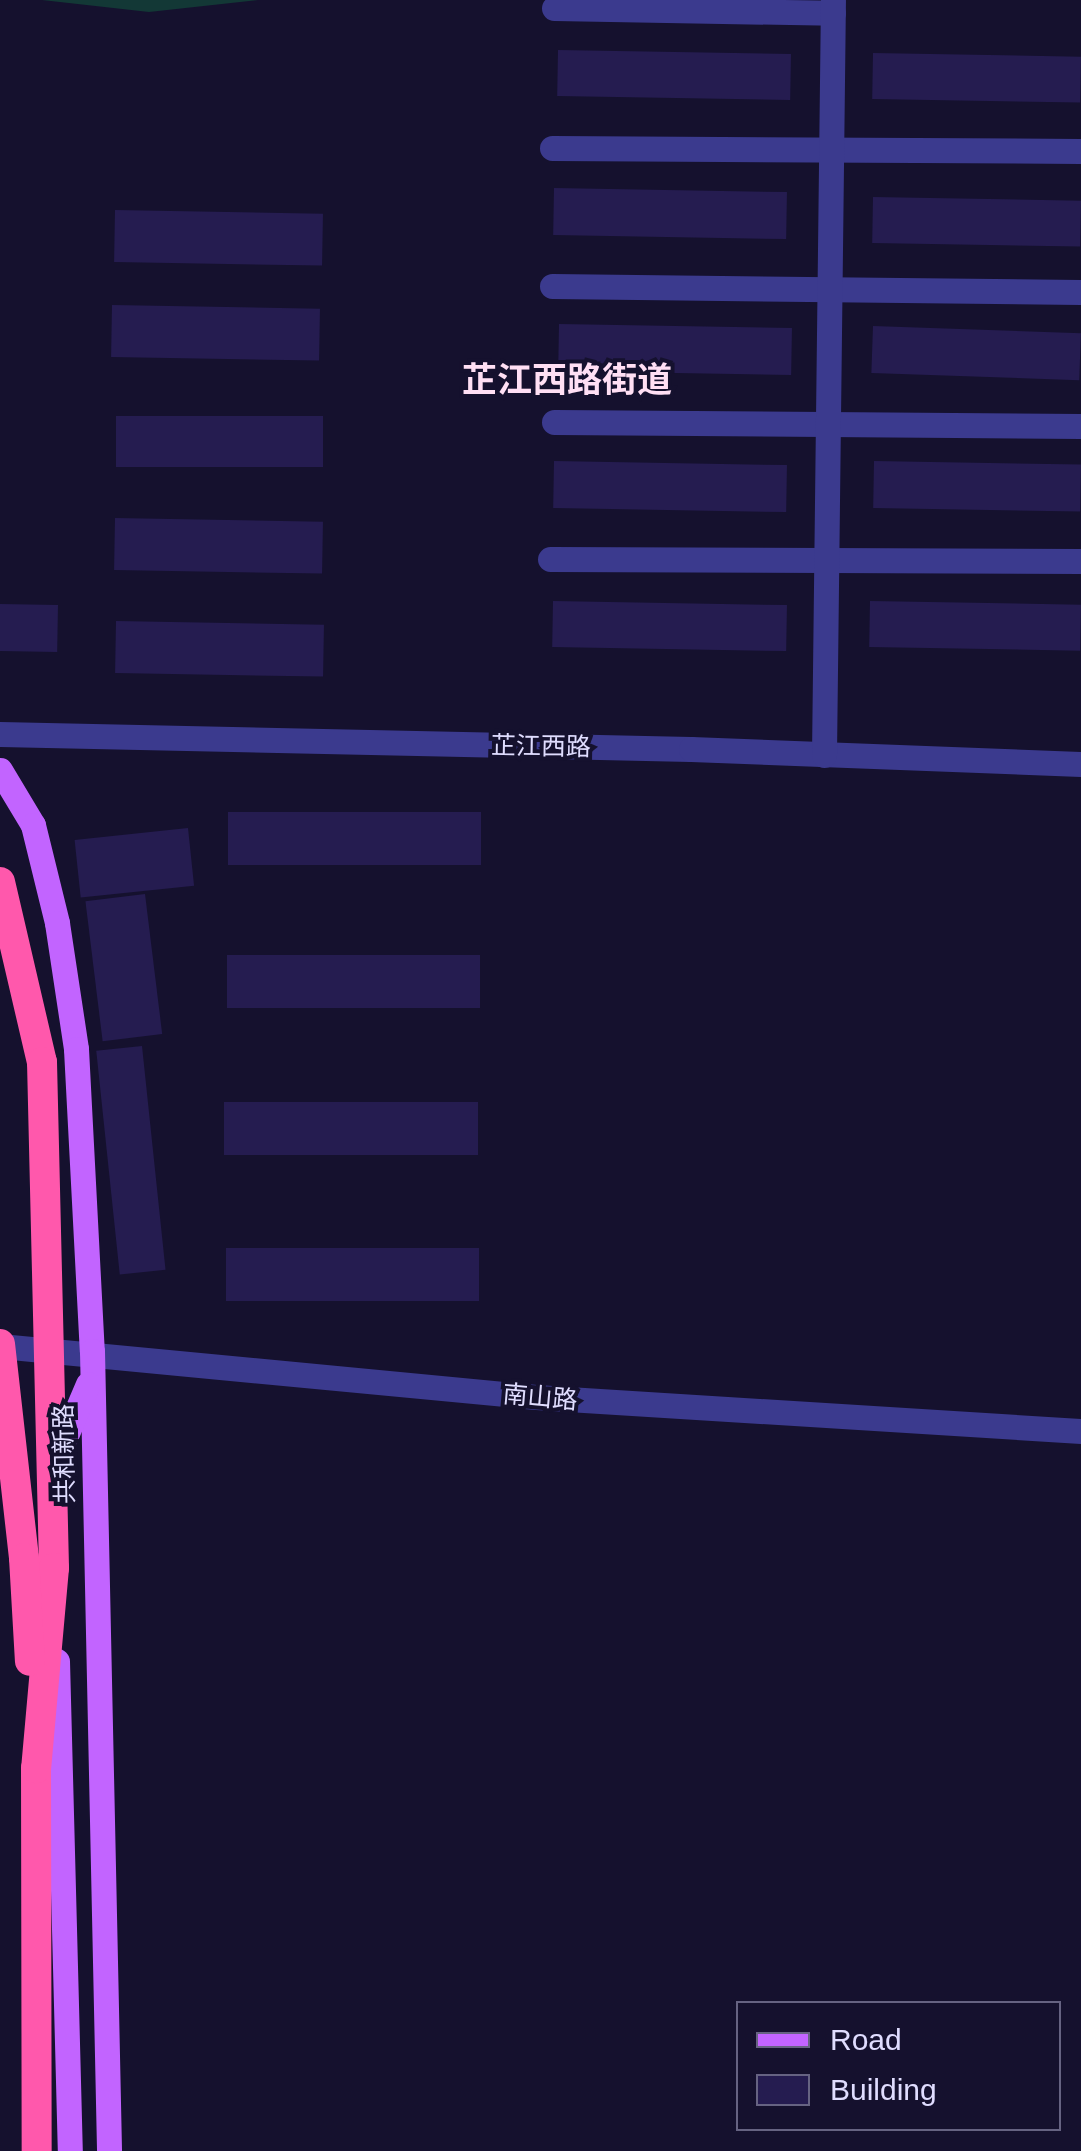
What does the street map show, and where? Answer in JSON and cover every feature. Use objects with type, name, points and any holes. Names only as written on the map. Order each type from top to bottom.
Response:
[{"type":"highway","points":[[0,882],[42,1062],[54,1568],[36,1768]]},
{"type":"highway","points":[[0,1345],[24,1558],[36,1768],[37,2151]]},
{"type":"main road","name":"共和新路","points":[[0,770],[33,826],[57,923],[76,1050],[92,1363],[109,2151]]},
{"type":"main road","name":"共和新路","points":[[0,936],[41,1114],[70,2151]]},
{"type":"main road","points":[[53,1466],[92,1363]]},
{"type":"street","points":[[554,8],[833,6],[824,754]]},
{"type":"street","points":[[552,148],[1081,151]]},
{"type":"street","points":[[552,286],[1081,292]]},
{"type":"street","points":[[554,422],[828,421],[1081,426]]},
{"type":"street","points":[[550,558],[1081,561]]},
{"type":"street","name":"芷江西路","points":[[0,734],[1081,764]]},
{"type":"street","name":"南山路","points":[[0,1345],[47,1347],[92,1363],[536,1397],[1081,1432]]},
{"type":"green space","points":[[42,0],[258,0],[149,12]]},
{"type":"building","points":[[558,50],[791,54],[790,100],[557,96]]},
{"type":"building","points":[[873,53],[1081,57],[1080,103],[872,99]]},
{"type":"building","points":[[554,188],[787,192],[786,239],[553,235]]},
{"type":"building","points":[[873,197],[1081,201],[1080,247],[872,243]]},
{"type":"building","points":[[115,210],[323,214],[322,266],[114,262]]},
{"type":"building","points":[[112,305],[320,309],[319,361],[111,357]]},
{"type":"building","points":[[559,324],[792,328],[791,375],[558,371]]},
{"type":"building","points":[[873,326],[1081,333],[1079,380],[871,373]]},
{"type":"building","points":[[116,416],[323,416],[323,467],[116,467]]},
{"type":"building","points":[[554,461],[787,465],[786,512],[553,508]]},
{"type":"building","points":[[874,461],[1081,465],[1080,512],[873,508]]},
{"type":"building","points":[[115,518],[323,522],[322,574],[114,570]]},
{"type":"building","points":[[553,601],[787,605],[786,651],[552,647]]},
{"type":"building","points":[[870,601],[1081,605],[1080,651],[869,647]]},
{"type":"building","points":[[0,604],[58,605],[57,652],[0,651]]},
{"type":"building","points":[[116,621],[324,625],[323,677],[115,673]]},
{"type":"building","points":[[228,812],[481,812],[481,865],[228,865]]},
{"type":"building","points":[[188,828],[194,886],[81,898],[75,840]]},
{"type":"building","points":[[145,894],[162,1034],[103,1041],[85,901]]},
{"type":"building","points":[[227,955],[480,955],[480,1008],[227,1008]]},
{"type":"building","points":[[142,1046],[166,1270],[120,1275],[96,1051]]},
{"type":"building","points":[[224,1102],[478,1102],[478,1155],[224,1155]]},
{"type":"building","points":[[226,1248],[479,1248],[479,1301],[226,1301]]},
{"type":"district","name":"芷江西路街道","points":[[567,380]]}]
